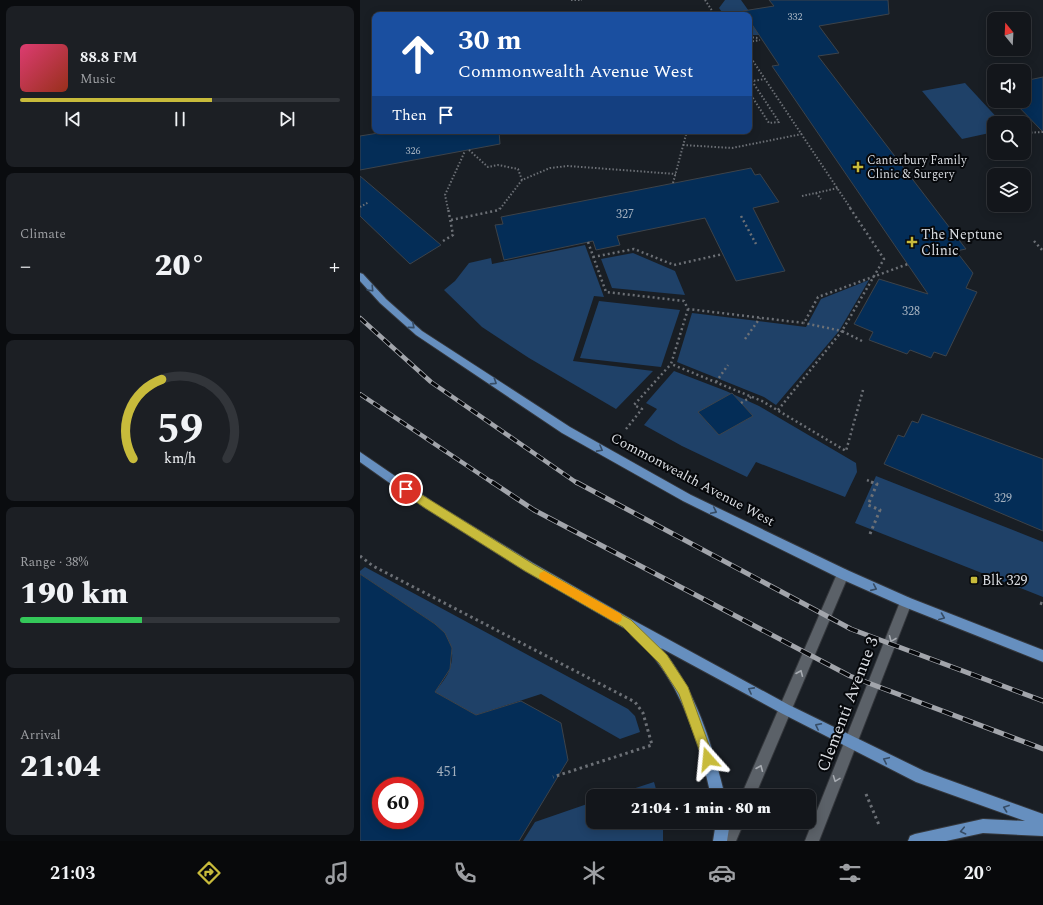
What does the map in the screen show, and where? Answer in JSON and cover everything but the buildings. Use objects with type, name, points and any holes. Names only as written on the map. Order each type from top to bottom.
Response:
[{"type":"main road","name":"Commonwealth Avenue West","points":[[360,276],[383,301],[419,333],[566,430],[686,498],[843,574],[906,602],[1043,656]]},
{"type":"main road","points":[[360,456],[429,505],[529,568],[785,709],[921,777],[1043,821]]},
{"type":"main road","points":[[627,623],[663,659],[684,691],[713,773],[716,789]]},
{"type":"main road","points":[[916,841],[983,826],[1043,829]]},
{"type":"main road","points":[[720,841],[722,829]]},
{"type":"street","points":[[751,789],[843,574]]},
{"type":"street","name":"Clementi Avenue 3","points":[[812,841],[906,602]]},
{"type":"street","points":[[729,841],[734,829]]},
{"type":"path","points":[[571,0],[572,2],[582,0]]},
{"type":"path","points":[[705,0],[713,12]]},
{"type":"path","points":[[752,37],[758,38]]},
{"type":"path","points":[[752,41],[760,40]]},
{"type":"path","points":[[752,60],[884,259],[842,331],[778,410]]},
{"type":"path","points":[[752,97],[769,123],[779,122],[752,81],[765,79]]},
{"type":"path","points":[[1031,133],[1043,132]]},
{"type":"path","points":[[673,183],[686,134]]},
{"type":"path","points":[[683,145],[732,148],[802,134]]},
{"type":"path","points":[[469,150],[488,167],[498,165],[518,169],[522,180]]},
{"type":"path","points":[[443,240],[453,234],[445,195],[465,151]]},
{"type":"path","points":[[451,220],[499,210],[522,180],[550,168],[568,166],[676,174]]},
{"type":"path","points":[[802,196],[838,188]]},
{"type":"path","points":[[816,193],[821,199]]},
{"type":"path","points":[[360,206],[369,202]]},
{"type":"path","points":[[741,216],[756,244]]},
{"type":"path","points":[[588,242],[606,292],[684,301],[688,309],[671,364],[634,405],[642,409],[626,429]]},
{"type":"path","points":[[1034,242],[1043,251]]},
{"type":"path","points":[[593,257],[634,249],[674,265],[723,254]]},
{"type":"path","points":[[804,323],[818,297],[908,264]]},
{"type":"path","points":[[688,309],[804,323],[842,331],[862,342]]},
{"type":"path","points":[[745,339],[760,318]]},
{"type":"path","points":[[671,364],[752,396],[846,451],[863,390]]},
{"type":"path","points":[[716,382],[728,365]]},
{"type":"path","points":[[741,403],[752,396]]},
{"type":"path","points":[[867,480],[877,484],[868,505],[880,510],[870,534]]},
{"type":"path","points":[[361,557],[374,566],[635,702],[643,713],[652,745],[553,778]]},
{"type":"path","points":[[866,794],[879,825]]},
{"type":"shaded area","points":[[725,0],[741,0],[750,12],[722,12],[719,8]]},
{"type":"shaded area","points":[[752,15],[766,35],[752,35]]},
{"type":"shaded area","points":[[965,83],[996,116],[987,116],[987,134],[962,139],[922,91]]},
{"type":"shaded area","points":[[585,245],[604,297],[594,296],[573,361],[653,371],[616,409],[529,358],[482,327],[444,290],[455,281],[469,263],[491,258],[492,264]]},
{"type":"shaded area","points":[[633,253],[675,271],[685,295],[612,288],[601,259]]},
{"type":"shaded area","points":[[869,280],[839,331],[776,405],[764,397],[677,362],[692,313],[806,327],[821,299]]},
{"type":"shaded area","points":[[599,301],[680,310],[661,367],[580,358]]},
{"type":"shaded area","points":[[674,371],[726,391],[759,406],[856,463],[857,472],[845,497],[756,462],[747,477],[682,446],[644,425],[657,409],[646,403]]},
{"type":"shaded area","points":[[876,476],[1043,542],[1043,597],[855,523]]},
{"type":"shaded area","points":[[365,567],[628,709],[635,716],[640,732],[620,739],[541,694],[476,715],[435,692],[448,674],[452,661],[452,649],[447,638],[435,624],[360,574],[360,571]]},
{"type":"shaded area","points":[[654,782],[656,789],[632,789]]},
{"type":"shaded area","points":[[586,804],[586,829],[663,829],[663,841],[523,841],[535,822]]},
{"type":"railway","points":[[360,318],[431,382],[577,483]]},
{"type":"railway","points":[[360,394],[493,483]]},
{"type":"railway","points":[[492,482],[534,510],[850,676],[1043,749]]},
{"type":"railway","points":[[576,482],[851,629],[1043,701]]},
{"type":"slow traffic","points":[[544,576],[617,617]]},
{"type":"place","name":"Canterbury Family Clinic & Surgery","points":[[858,167]]},
{"type":"place","name":"The Neptune Clinic","points":[[912,242]]},
{"type":"place","name":"Blk 329","points":[[974,580]]},
{"type":"route","points":[[406,489],[529,568],[627,623],[663,659],[684,691],[708,759]]}]
